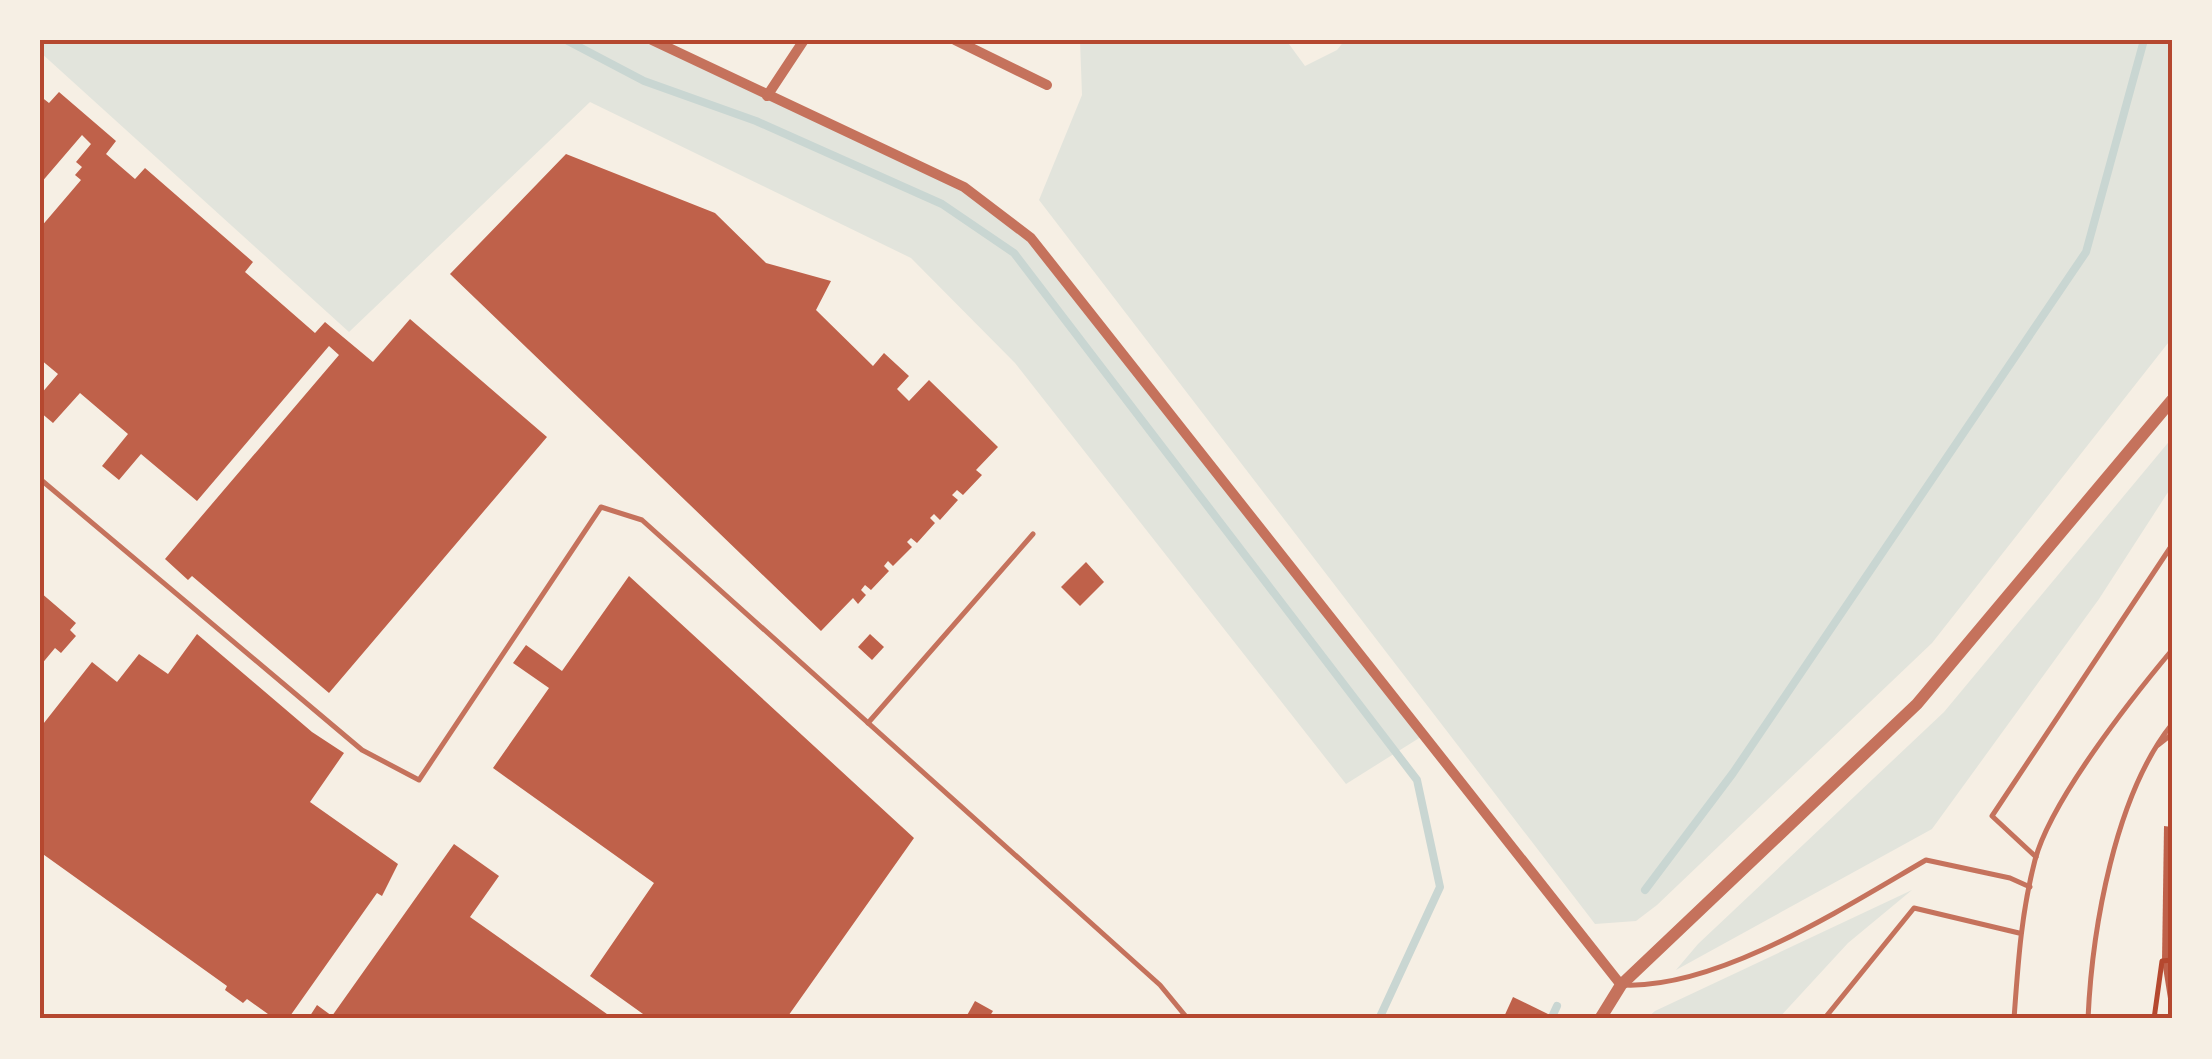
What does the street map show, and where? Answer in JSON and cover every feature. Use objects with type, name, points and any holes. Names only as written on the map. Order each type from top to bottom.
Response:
[{"type":"street","points":[[652,40],[964,187],[1031,238],[1621,984]]},
{"type":"street","points":[[766,96],[804,40]]},
{"type":"street","points":[[955,40],[1046,85]]},
{"type":"street","points":[[1600,1019],[1621,984],[1917,704],[2172,400]]},
{"type":"lane","points":[[40,480],[362,750],[419,780],[602,507],[642,520],[1160,984],[1188,1019]]},
{"type":"lane","points":[[868,723],[1033,534]]},
{"type":"lane","points":[[2036,856],[1992,816],[2172,545]]},
{"type":"lane","points":[[2014,1019],[2019,933],[2036,856],[2118,715],[2172,650]]},
{"type":"lane","points":[[2088,1019],[2090,962],[2101,896],[2151,749],[2172,724]]},
{"type":"lane","points":[[2151,749],[2172,734]]},
{"type":"lane","points":[[1621,984],[1681,982],[1821,921],[1926,860],[2010,878],[2030,887]]},
{"type":"lane","points":[[1824,1019],[1914,908],[2019,933]]},
{"type":"path","points":[[2154,1019],[2162,961],[2172,960]]},
{"type":"shaded area","points":[[40,40],[652,40],[964,187],[1031,238],[1424,735],[1346,784],[1015,363],[911,258],[590,102],[349,332],[40,52]]},
{"type":"shaded area","points":[[1080,40],[1286,40],[1305,66],[1337,50],[1345,40],[2172,40],[2172,338],[1932,643],[1657,905],[1636,921],[1595,924],[1039,200],[1082,95]]},
{"type":"shaded area","points":[[2172,438],[2172,486],[2099,599],[1932,829],[1676,970],[1698,944],[1944,712]]},
{"type":"shaded area","points":[[1912,890],[1848,943],[1778,1019],[1646,1019],[1655,1011]]},
{"type":"building","points":[[59,92],[116,141],[106,154],[135,179],[145,168],[253,262],[245,272],[315,333],[325,322],[373,362],[410,319],[547,437],[329,693],[192,576],[188,580],[165,559],[339,355],[329,346],[197,501],[141,454],[119,480],[102,466],[128,434],[80,393],[53,423],[40,412],[40,395],[58,374],[40,359],[40,228],[81,180],[75,175],[82,167],[76,162],[91,144],[82,135],[40,184],[40,96],[49,103]]},
{"type":"building","points":[[566,154],[715,213],[766,263],[831,281],[816,310],[873,366],[884,353],[909,376],[897,389],[909,401],[929,380],[998,447],[976,470],[982,475],[963,495],[957,490],[952,495],[958,500],[940,520],[934,514],[930,518],[935,523],[917,543],[911,538],[907,542],[912,547],[893,566],[888,561],[884,566],[889,571],[871,590],[865,585],[861,590],[866,595],[858,604],[853,598],[821,631],[450,274]]},
{"type":"building","points":[[1086,562],[1104,582],[1080,606],[1061,587]]},
{"type":"building","points":[[629,576],[914,838],[786,1019],[650,1019],[590,976],[654,883],[493,768],[549,688],[513,663],[526,645],[562,671]]},
{"type":"building","points":[[40,592],[76,623],[70,630],[76,636],[61,653],[55,648],[40,666]]},
{"type":"building","points":[[197,634],[312,732],[344,753],[310,802],[398,864],[382,896],[377,893],[288,1019],[275,1019],[247,999],[243,1003],[225,990],[227,986],[40,852],[40,728],[92,662],[117,682],[139,654],[168,674]]},
{"type":"building","points":[[870,634],[884,647],[872,660],[858,647]]},
{"type":"building","points":[[2164,826],[2172,827],[2170,1011],[2162,961]]},
{"type":"building","points":[[454,844],[499,876],[470,917],[614,1019],[308,1019],[317,1005],[332,1016]]},
{"type":"building","points":[[1513,997],[1550,1015],[1548,1019],[1503,1019]]},
{"type":"building","points":[[975,1001],[993,1011],[988,1019],[965,1019]]},
{"type":"waterway","points":[[566,40],[644,81],[756,121],[942,204],[1014,253],[1417,780],[1440,887],[1379,1019]]},
{"type":"waterway","points":[[1645,890],[1733,773],[2086,252],[2144,40]]},
{"type":"waterway","points":[[1551,1019],[1557,1006]]}]
